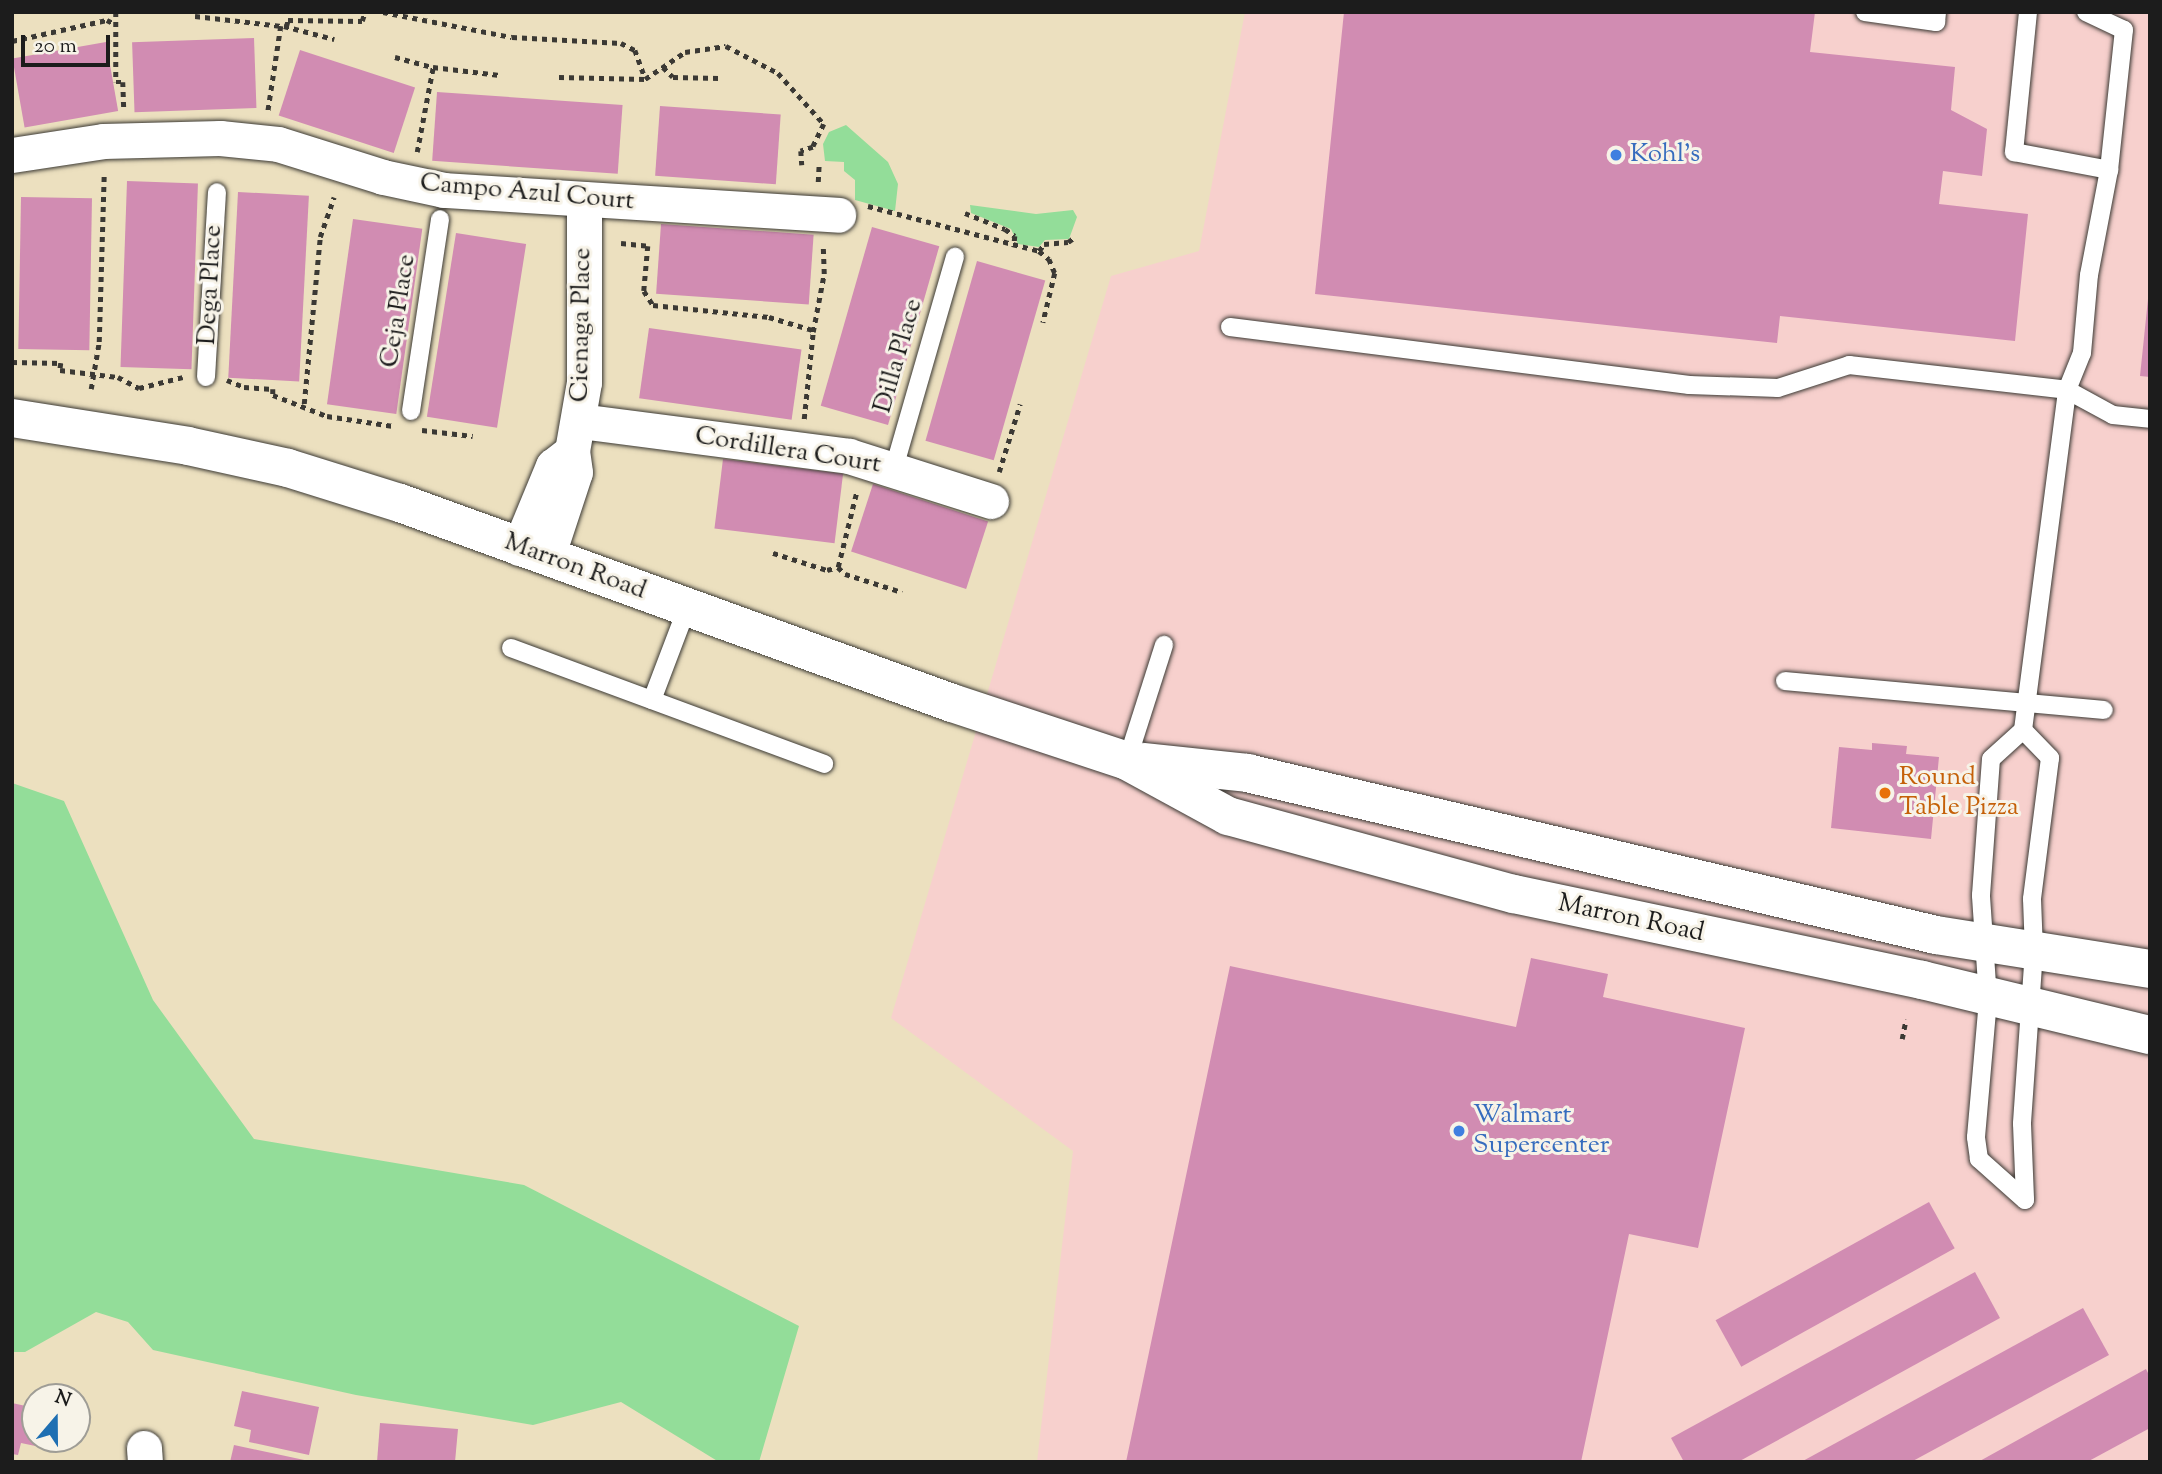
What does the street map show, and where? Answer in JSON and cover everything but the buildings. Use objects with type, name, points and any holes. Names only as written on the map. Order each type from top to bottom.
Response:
[{"type":"street","name":"Campo Azul Court","points":[[12,155],[103,141],[278,144],[383,177],[442,204],[584,199],[831,227]]},
{"type":"street","name":"Cienaga Place","points":[[533,552],[573,482],[584,199]]},
{"type":"street","name":"Marron Road","points":[[12,418],[188,446],[288,468],[400,503],[687,608],[1127,761],[1241,820],[1514,894],[1922,980],[2031,1010],[2150,1035]]},
{"type":"street","name":"Cordillera Court","points":[[576,436],[858,459],[994,490]]},
{"type":"street","name":"Marron Road","points":[[1127,761],[1247,774],[1936,935],[2150,970]]},
{"type":"lane","points":[[1865,12],[1936,22],[1937,12]]},
{"type":"lane","points":[[2028,12],[2014,152],[2109,170]]},
{"type":"lane","points":[[2023,730],[2050,758],[2032,899],[2034,951],[2022,1125],[2025,1200],[1979,1159],[1979,1075],[1988,999],[1981,895],[1991,759],[2023,730],[2067,390],[2082,354],[2089,275],[2109,170],[2124,30],[2085,12]]},
{"type":"lane","name":"Dega Place","points":[[206,377],[217,192]]},
{"type":"lane","name":"Ceja Place","points":[[410,419],[442,204]]},
{"type":"lane","name":"Dilla Place","points":[[894,468],[955,257]]},
{"type":"lane","points":[[1230,327],[1689,385],[1778,388],[1849,365],[2067,390],[2113,415],[2150,419]]},
{"type":"lane","points":[[652,700],[687,608]]},
{"type":"lane","points":[[1127,761],[1164,645]]},
{"type":"lane","points":[[511,648],[824,764]]},
{"type":"lane","points":[[1785,681],[2104,710]]},
{"type":"path","points":[[116,12],[116,82],[123,82],[124,119]]},
{"type":"path","points":[[267,120],[284,26],[288,20],[362,21],[365,12]]},
{"type":"path","points":[[383,12],[512,37],[621,43],[635,50],[645,79]]},
{"type":"path","points":[[195,16],[284,26],[334,39]]},
{"type":"path","points":[[12,41],[107,20],[115,23]]},
{"type":"path","points":[[559,77],[645,79],[685,52],[726,46],[778,73],[824,124],[813,147],[801,151],[802,164]]},
{"type":"path","points":[[395,57],[433,67],[500,75]]},
{"type":"path","points":[[414,164],[433,67]]},
{"type":"path","points":[[663,67],[673,77],[719,78]]},
{"type":"path","points":[[91,389],[99,342],[104,176]]},
{"type":"path","points":[[334,197],[320,237],[303,409],[327,416],[398,427],[410,419],[419,430],[473,436]]},
{"type":"path","points":[[965,213],[1005,229],[1015,236],[1014,247]]},
{"type":"path","points":[[803,428],[813,330],[831,227]]},
{"type":"path","points":[[1039,251],[1044,244],[1068,242],[1075,237]]},
{"type":"path","points":[[621,243],[648,246],[644,292],[653,305],[769,317],[813,330]]},
{"type":"path","points":[[12,362],[61,363],[60,370],[118,377],[139,388],[176,377],[206,377],[273,389],[273,395],[304,404]]},
{"type":"path","points":[[994,490],[1020,404]]},
{"type":"path","points":[[838,567],[859,484],[854,475],[858,459]]},
{"type":"path","points":[[773,554],[827,570],[838,567]]},
{"type":"path","points":[[838,567],[845,575],[902,592]]},
{"type":"path","points":[[1902,1039],[1906,1019]]},
{"type":"shaded area","points":[[1245,12],[2150,12],[2150,1462],[1037,1462],[1073,1151],[891,1018],[1111,276],[1199,251]]},
{"type":"green space","points":[[846,125],[888,162],[898,184],[895,211],[855,200],[855,180],[844,171],[844,162],[825,161],[823,144],[829,132]]},
{"type":"green space","points":[[970,205],[1036,214],[1073,210],[1077,217],[1069,239],[1045,240],[1039,247],[1018,244],[1011,229],[971,213]]},
{"type":"green space","points":[[12,783],[64,801],[153,1000],[254,1139],[524,1185],[799,1326],[759,1462],[719,1462],[621,1402],[533,1425],[356,1395],[153,1350],[128,1322],[96,1312],[25,1352],[12,1352]]},
{"type":"place","name":"Kohl's","points":[[1616,155]]},
{"type":"place","name":"Round Table Pizza","points":[[1885,793]]},
{"type":"place","name":"Walmart Supercenter","points":[[1459,1131]]}]
